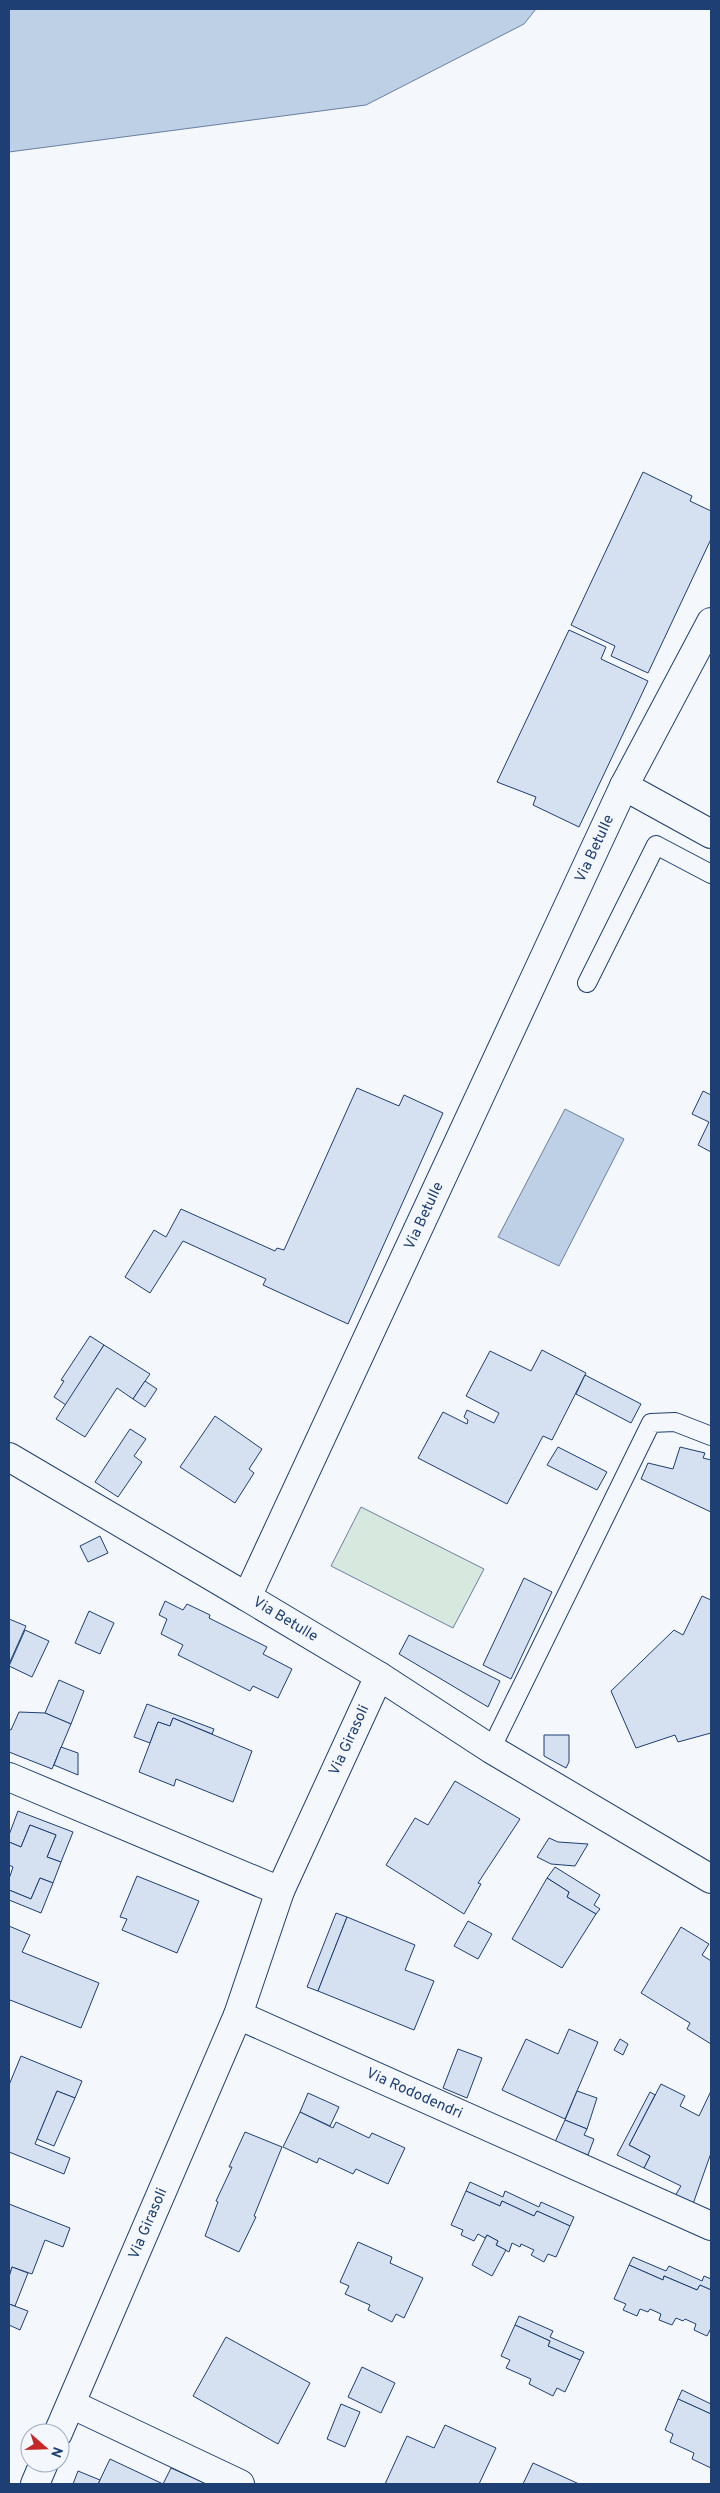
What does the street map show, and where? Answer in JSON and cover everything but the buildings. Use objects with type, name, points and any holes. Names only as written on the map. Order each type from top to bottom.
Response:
[{"type":"street","name":"Via Betulle","points":[[379,1676],[247,1597],[624,786],[711,622]]},
{"type":"street","points":[[624,786],[711,834]]},
{"type":"street","points":[[9,1457],[247,1597]]},
{"type":"street","points":[[379,1676],[491,1749],[711,1879]]},
{"type":"street","name":"Via Girasoli","points":[[280,1891],[379,1676]]},
{"type":"street","points":[[9,1778],[280,1891],[238,2015]]},
{"type":"street","name":"Via Girasoli","points":[[62,2423],[238,2015]]},
{"type":"street","name":"Via Rododendri","points":[[238,2015],[711,2226]]},
{"type":"street","points":[[70,2404],[240,2484]]},
{"type":"lane","points":[[587,983],[656,844],[711,874]]},
{"type":"lane","points":[[491,1749],[652,1423],[675,1422],[711,1436]]},
{"type":"shaded area","points":[[361,1507],[484,1569],[453,1628],[331,1566]]},
{"type":"water","points":[[9,9],[536,9],[524,24],[366,105],[9,152]]},
{"type":"water","points":[[565,1109],[624,1139],[559,1266],[498,1237]]}]
